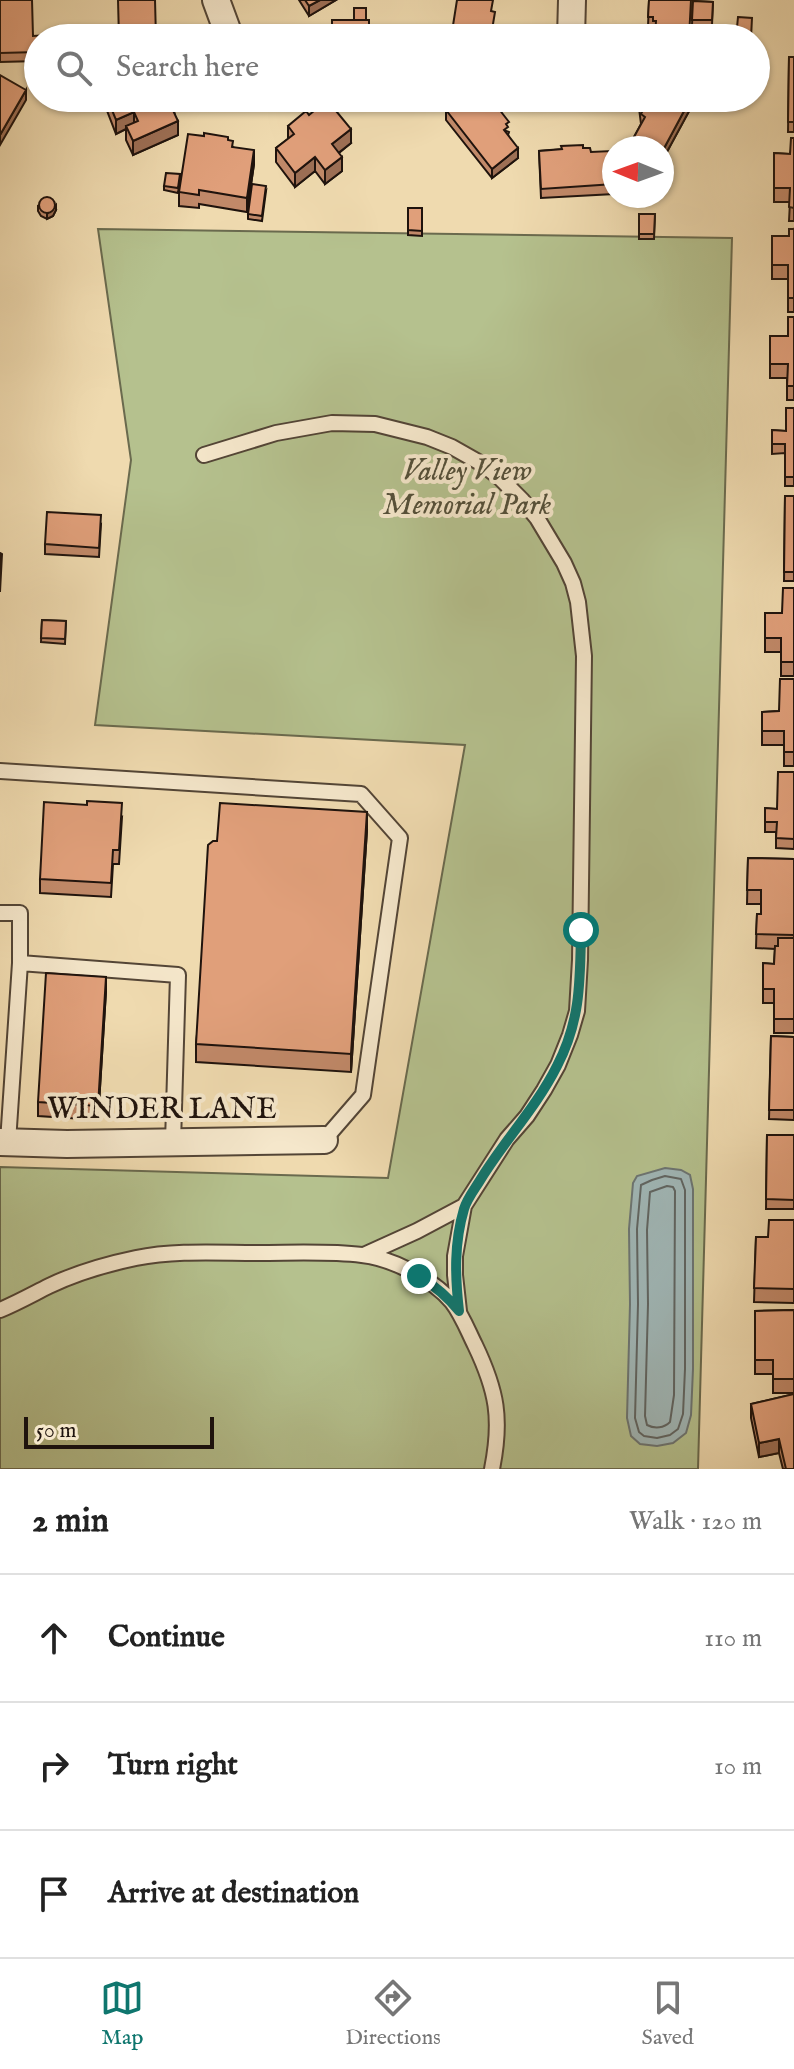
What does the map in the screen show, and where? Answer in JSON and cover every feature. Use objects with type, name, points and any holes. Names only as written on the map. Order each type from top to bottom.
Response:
[{"type":"street","points":[[216,0],[225,24]]},
{"type":"street","points":[[571,24],[572,0]]},
{"type":"street","name":"WINDER LANE","points":[[4,1142],[324,1140]]},
{"type":"lane","points":[[204,455],[276,433],[332,423],[375,424],[427,437],[482,464],[511,489],[537,518],[573,583],[584,656],[577,1011],[551,1078],[464,1206],[455,1256],[459,1311]]},
{"type":"lane","points":[[0,771],[361,794],[400,838],[363,1095],[324,1140]]},
{"type":"lane","points":[[0,913],[20,913],[20,963],[4,1142]]},
{"type":"lane","points":[[20,963],[178,975],[173,1142]]},
{"type":"lane","points":[[364,1255],[464,1206]]},
{"type":"lane","points":[[0,1310],[52,1285],[108,1265],[159,1255],[364,1255],[400,1266],[437,1287],[450,1299],[459,1311],[484,1365],[495,1399],[498,1425],[492,1469]]},
{"type":"green space","name":"Valley View Memorial Park","points":[[98,229],[732,238],[698,1469],[0,1469],[0,1167],[388,1178],[465,745],[95,725],[131,460]]},
{"type":"water","points":[[665,1168],[690,1175],[693,1189],[693,1369],[691,1415],[686,1433],[673,1443],[657,1446],[640,1444],[631,1436],[627,1418],[629,1229],[633,1183],[637,1176]]},
{"type":"building","points":[[0,0],[32,0],[33,24],[24,24],[24,52],[0,53]]},
{"type":"building","points":[[118,0],[155,0],[156,24],[119,24]]},
{"type":"building","points":[[305,0],[320,0],[309,6]]},
{"type":"building","points":[[457,0],[493,0],[493,24],[453,24]]},
{"type":"building","points":[[649,0],[691,0],[690,24],[656,24],[653,17],[648,17]]},
{"type":"building","points":[[693,1],[713,2],[712,20],[692,20]]},
{"type":"building","points":[[354,8],[366,8],[366,20],[354,20]]},
{"type":"building","points":[[738,17],[752,18],[752,24],[737,24]]},
{"type":"building","points":[[332,20],[369,20],[369,24],[332,24]]},
{"type":"building","points":[[789,57],[794,57],[794,122],[788,122]]},
{"type":"building","points":[[0,75],[24,89],[24,93],[0,135]]},
{"type":"building","points":[[113,112],[134,112],[116,120]]},
{"type":"building","points":[[134,112],[174,112],[178,121],[133,141],[126,126],[138,121]]},
{"type":"building","points":[[305,112],[309,115],[313,112],[337,112],[351,129],[332,144],[342,157],[325,170],[315,157],[295,173],[276,148],[294,134],[288,126]]},
{"type":"building","points":[[448,112],[501,112],[509,122],[504,130],[518,148],[492,169]]},
{"type":"building","points":[[642,112],[683,112],[671,136],[635,136],[645,117]]},
{"type":"building","points":[[204,133],[228,137],[233,141],[232,147],[254,150],[247,198],[199,190],[199,195],[179,192],[188,134],[204,136]]},
{"type":"building","points":[[791,138],[794,138],[794,208],[789,207],[790,188],[774,188],[774,153],[790,154]]},
{"type":"building","points":[[583,145],[591,152],[602,151],[602,185],[541,189],[539,151],[562,149],[561,146]]},
{"type":"building","points":[[166,173],[180,174],[178,188],[164,186]]},
{"type":"building","points":[[252,184],[266,186],[262,216],[248,214]]},
{"type":"building","points":[[44,197],[50,197],[55,205],[53,211],[44,213],[39,208],[39,202]]},
{"type":"building","points":[[408,208],[422,208],[422,231],[408,230]]},
{"type":"building","points":[[639,214],[655,214],[654,234],[639,234]]},
{"type":"building","points":[[789,229],[794,229],[794,298],[788,298],[788,265],[772,265],[772,236],[789,236]]},
{"type":"building","points":[[788,317],[794,317],[794,386],[787,386],[788,364],[770,364],[770,336],[788,336]]},
{"type":"building","points":[[786,408],[794,408],[794,477],[785,477],[785,444],[772,444],[772,430],[786,431]]},
{"type":"building","points":[[785,496],[794,496],[794,572],[784,572]]},
{"type":"building","points":[[47,512],[101,515],[99,548],[45,544]]},
{"type":"building","points":[[783,588],[794,588],[794,662],[781,662],[781,638],[765,638],[765,613],[782,613]]},
{"type":"building","points":[[42,620],[66,621],[65,639],[41,638]]},
{"type":"building","points":[[780,679],[794,679],[794,752],[784,752],[784,731],[762,731],[762,712],[779,711]]},
{"type":"building","points":[[778,772],[794,772],[794,839],[776,838],[777,822],[765,822],[765,808],[777,809]]},
{"type":"building","points":[[87,801],[122,803],[119,850],[113,850],[111,883],[40,879],[44,802],[87,805]]},
{"type":"building","points":[[220,803],[367,812],[351,1054],[196,1044],[208,845],[217,841]]},
{"type":"building","points":[[748,858],[794,859],[794,935],[756,934],[757,914],[761,914],[761,890],[747,890]]},
{"type":"building","points":[[778,938],[794,938],[794,1019],[774,1019],[774,989],[763,989],[763,963],[774,964]]},
{"type":"building","points":[[46,973],[106,977],[98,1106],[38,1102]]},
{"type":"building","points":[[771,1036],[794,1037],[794,1110],[769,1110]]},
{"type":"building","points":[[767,1135],[794,1135],[794,1200],[766,1199]]},
{"type":"building","points":[[769,1220],[794,1220],[794,1289],[754,1288],[756,1237],[768,1237]]},
{"type":"building","points":[[794,1310],[794,1379],[773,1379],[773,1360],[755,1360],[755,1311]]},
{"type":"building","points":[[794,1394],[794,1469],[786,1469],[779,1439],[759,1443],[751,1404]]},
{"type":"route","points":[[419,1276],[437,1287],[459,1311],[455,1256],[464,1206],[507,1139],[527,1116],[558,1065],[577,1011],[581,930]]}]
